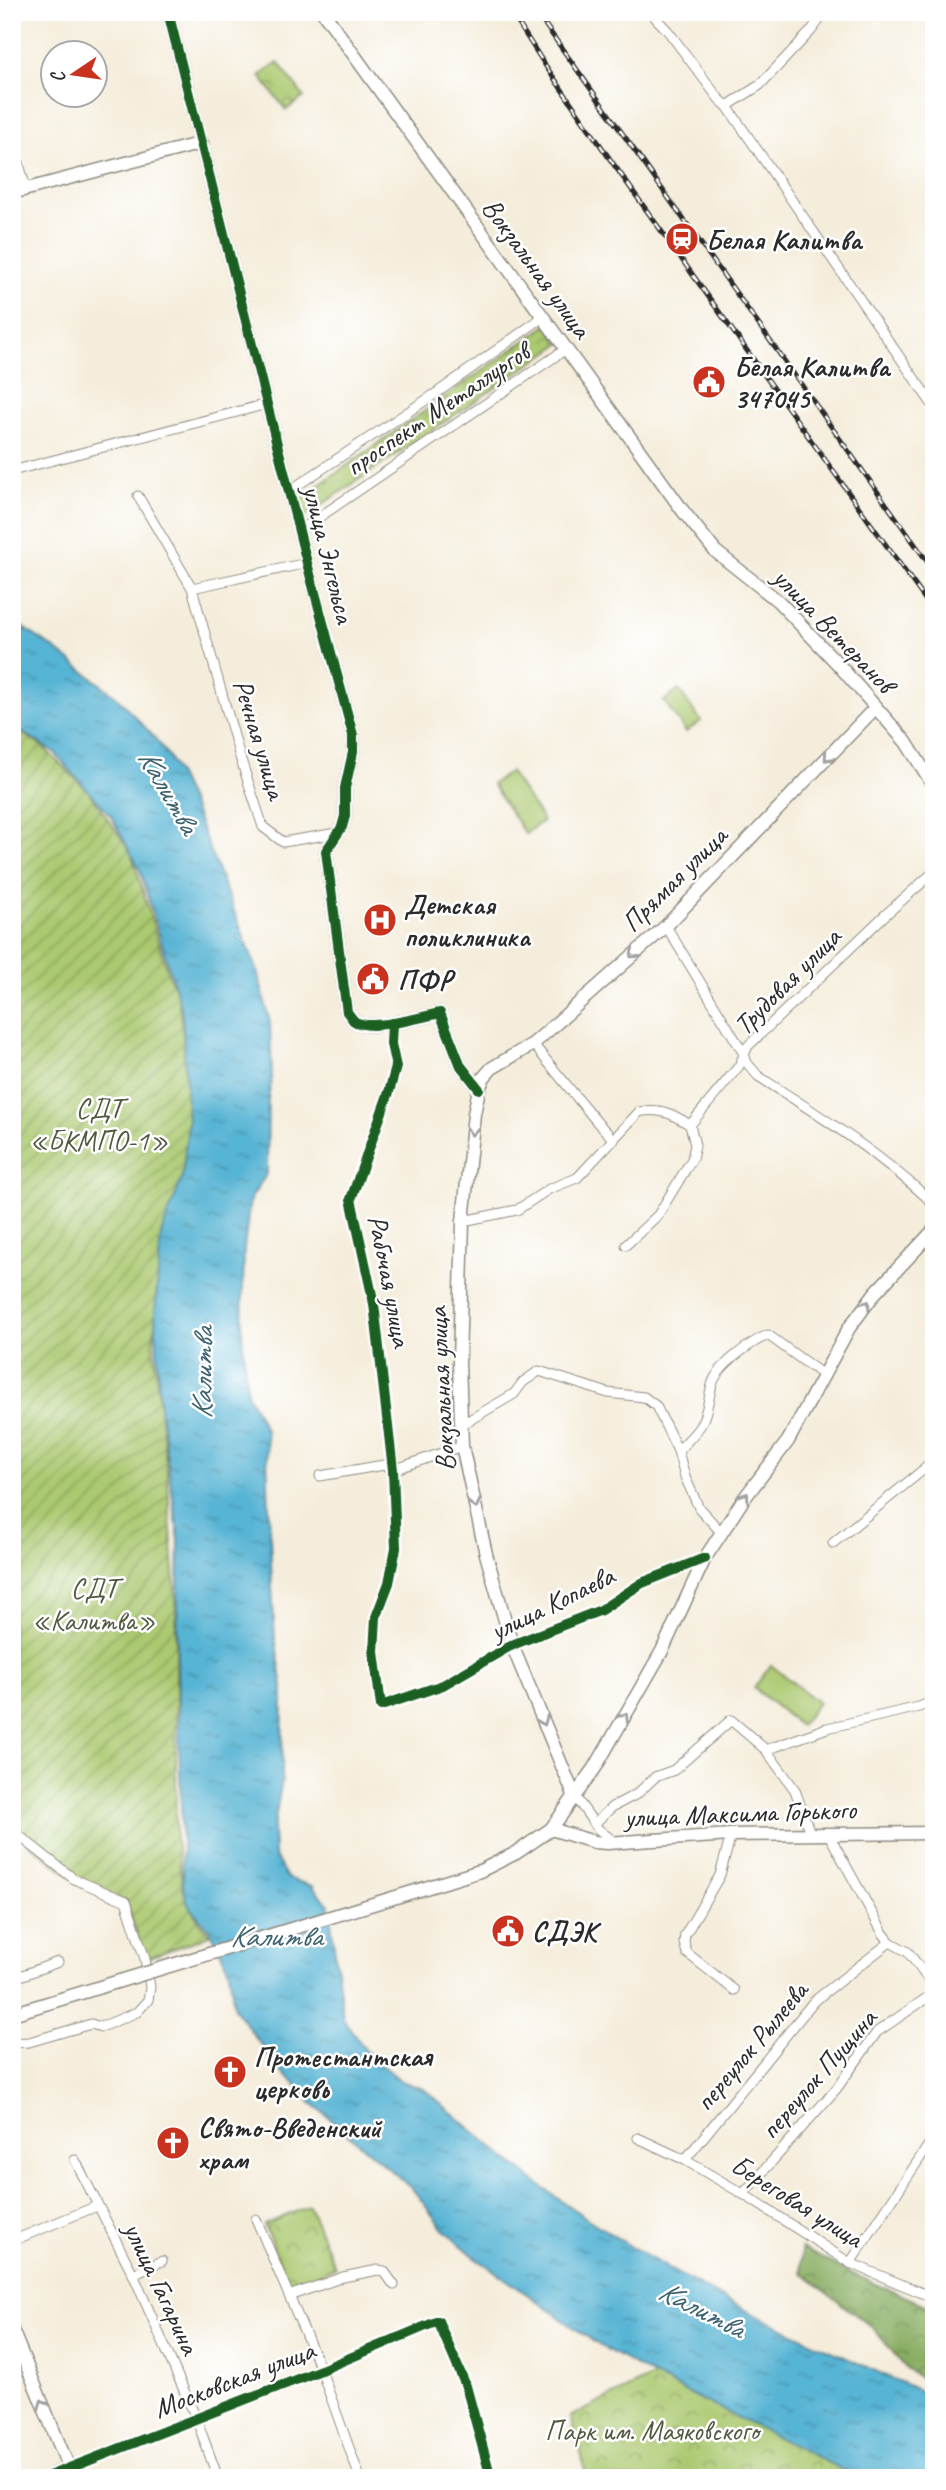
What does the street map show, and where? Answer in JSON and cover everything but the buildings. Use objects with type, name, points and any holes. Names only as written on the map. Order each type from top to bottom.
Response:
[{"type":"main road","name":"улица Энгельса","points":[[168,12],[307,564],[353,735],[353,752],[345,788],[345,816],[342,827],[326,851],[347,1012],[354,1021],[364,1024],[392,1023],[440,1013],[461,1066],[479,1089]]},
{"type":"main road","name":"Вокзальная улица","points":[[323,12],[683,511],[715,551]]},
{"type":"main road","points":[[12,193],[202,143]]},
{"type":"main road","name":"улица Ветеранов","points":[[715,551],[778,601],[838,664],[906,742],[934,786]]},
{"type":"main road","name":"Прямая улица","points":[[492,1068],[533,1044],[666,926],[875,708]]},
{"type":"main road","name":"Вокзальная улица","points":[[492,1068],[479,1089],[474,1114],[463,1221],[459,1362],[462,1446],[486,1554],[512,1645],[574,1795]]},
{"type":"main road","points":[[12,2014],[480,1871],[516,1853],[551,1829],[595,1768],[662,1651],[705,1558],[743,1500],[788,1441],[849,1328],[875,1293],[934,1230]]},
{"type":"main road","name":"улица Максима Горького","points":[[551,1829],[594,1842],[615,1843],[732,1835],[934,1833]]},
{"type":"main road","points":[[12,2330],[71,2473]]},
{"type":"main road","name":"Московская улица","points":[[44,2478],[71,2473]]},
{"type":"street","points":[[650,12],[727,106],[934,407]]},
{"type":"street","points":[[727,106],[760,85],[811,31],[825,12]]},
{"type":"street","points":[[12,137],[26,190]]},
{"type":"street","name":"проспект Металлургов","points":[[289,491],[438,392],[543,317]]},
{"type":"street","name":"проспект Металлургов","points":[[299,531],[566,349]]},
{"type":"street","points":[[12,471],[267,404]]},
{"type":"street","name":"Речная улица","points":[[138,496],[192,588],[240,757],[263,827],[283,842],[337,833]]},
{"type":"street","points":[[192,588],[307,564]]},
{"type":"street","name":"Трудовая улица","points":[[690,1125],[739,1066],[748,1046],[785,1014],[884,916],[934,873]]},
{"type":"street","points":[[666,926],[747,1063],[758,1076],[875,1154],[902,1174],[934,1204]]},
{"type":"street","name":"Рабочая улица","points":[[381,1706],[374,1652],[376,1617],[389,1583],[396,1548],[393,1470],[374,1304],[352,1199],[390,1092],[396,1067],[391,1044],[392,1023]]},
{"type":"street","points":[[533,1044],[614,1140]]},
{"type":"street","points":[[463,1221],[517,1210],[549,1189],[577,1178],[639,1112],[653,1108],[673,1114],[690,1125],[695,1145],[692,1158],[658,1214],[626,1245]]},
{"type":"street","points":[[678,1451],[700,1426],[710,1402],[712,1384],[720,1370],[758,1339],[768,1335],[823,1375]]},
{"type":"street","points":[[461,1425],[514,1394],[523,1382],[539,1371],[608,1392],[644,1397],[656,1406],[678,1451],[685,1477],[699,1508],[721,1532]]},
{"type":"street","points":[[320,1476],[384,1465],[393,1470],[462,1446]]},
{"type":"street","points":[[833,1544],[934,1461]]},
{"type":"street","name":"улица Копаева","points":[[381,1706],[443,1685],[512,1645],[601,1610],[642,1583],[705,1558]]},
{"type":"street","points":[[766,1750],[827,1728],[919,1707],[934,1700]]},
{"type":"street","points":[[594,1824],[611,1807],[637,1794],[656,1777],[674,1770],[731,1720],[766,1750],[795,1790],[810,1833]]},
{"type":"street","points":[[574,1795],[594,1824],[615,1843]]},
{"type":"street","points":[[12,1830],[74,1879],[126,1902],[145,1959],[150,1987],[148,2000],[138,2012],[102,2027],[90,2024],[29,2042],[12,2043]]},
{"type":"street","points":[[828,1833],[890,1942],[908,1952],[934,1987]]},
{"type":"street","points":[[732,1835],[720,1875],[685,1936],[684,1943],[687,1953],[734,1990]]},
{"type":"street","name":"переулок Рылеева","points":[[685,2160],[814,2001],[890,1942]]},
{"type":"street","points":[[12,1979],[58,1962]]},
{"type":"street","name":"переулок Пущина","points":[[743,2194],[837,2088],[877,2032],[934,1993]]},
{"type":"street","points":[[850,2263],[934,2137]]},
{"type":"street","name":"Береговая улица","points":[[638,2138],[685,2160],[743,2194],[850,2263],[934,2298]]},
{"type":"street","name":"улица Гагарина","points":[[75,2160],[133,2273],[197,2418],[218,2478]]},
{"type":"street","points":[[12,2241],[97,2206]]},
{"type":"street","points":[[256,2219],[321,2371],[360,2478]]},
{"type":"street","points":[[133,2273],[162,2261]]},
{"type":"street","points":[[289,2296],[343,2277],[378,2270],[384,2271],[394,2285]]},
{"type":"street","name":"Московская улица","points":[[71,2473],[197,2418],[321,2371],[438,2320],[466,2386],[491,2478]]},
{"type":"green space","points":[[278,62],[304,97],[286,110],[260,76]]},
{"type":"green space","points":[[547,325],[560,344],[302,518],[298,500]]},
{"type":"green space","points":[[679,690],[701,721],[686,732],[664,701]]},
{"type":"green space","points":[[12,727],[42,746],[88,791],[131,852],[169,976],[177,990],[186,1058],[189,1143],[179,1210],[159,1284],[153,1343],[167,1473],[176,1601],[176,1839],[183,1889],[198,1920],[210,1935],[145,1959],[126,1902],[78,1882],[12,1830]]},
{"type":"green space","points":[[510,772],[543,821],[525,834],[492,784]]},
{"type":"green space","points":[[771,1665],[818,1703],[800,1726],[754,1688]]},
{"type":"green space","points":[[309,2206],[335,2267],[290,2286],[264,2225]]},
{"type":"green space","points":[[801,2248],[934,2309],[934,2389],[905,2367],[874,2329],[801,2272]]},
{"type":"green space","name":"Парк им. Маяковского","points":[[654,2376],[859,2478],[587,2478],[570,2417]]},
{"type":"water","name":"Калитва","points":[[12,620],[117,697],[169,757],[192,805],[257,970],[270,1022],[272,1075],[268,1100],[267,1173],[250,1200],[244,1248],[242,1330],[247,1393],[266,1431],[275,1637],[283,1687],[282,1780],[273,1830],[274,1855],[287,1878],[312,1886],[329,1905],[343,2018],[366,2051],[401,2081],[424,2089],[542,2187],[587,2219],[634,2249],[732,2303],[934,2397],[934,2478],[859,2478],[654,2376],[597,2344],[475,2257],[443,2229],[415,2192],[307,2099],[280,2071],[234,2008],[229,1970],[212,1933],[187,1903],[183,1884],[177,1656],[179,1540],[160,1408],[155,1313],[161,1234],[182,1178],[188,1123],[182,1011],[140,870],[111,816],[54,752],[12,726]]},
{"type":"railway","points":[[511,12],[612,162],[934,612]]},
{"type":"railway","points":[[536,12],[934,571]]},
{"type":"cycle path","points":[[168,12],[353,735],[353,752],[345,788],[345,816],[342,827],[326,851],[347,1012],[354,1021],[372,1025],[396,1023],[440,1013],[461,1066],[479,1089]]},
{"type":"cycle path","points":[[392,1023],[391,1044],[396,1067],[351,1199],[374,1304],[393,1470],[396,1548],[389,1583],[376,1617],[374,1652],[381,1706],[443,1685],[512,1645],[601,1610],[642,1583],[705,1558]]},
{"type":"cycle path","points":[[44,2478],[321,2370],[438,2321],[466,2386],[491,2478]]},
{"type":"place","name":"Белая Калитва","points":[[682,239]]},
{"type":"place","name":"Белая Калитва 347045","points":[[709,382]]},
{"type":"place","name":"Детская поликлиника","points":[[380,920]]},
{"type":"place","name":"ПФР","points":[[373,979]]},
{"type":"place","name":"СДЭК","points":[[508,1931]]},
{"type":"place","name":"Протестантская церковь","points":[[230,2072]]},
{"type":"place","name":"Свято-Введенский храм","points":[[173,2143]]},
{"type":"park label","name":"СДТ «БКМПО-1»","points":[[99,1124]]},
{"type":"park label","name":"СДТ «Калитва»","points":[[94,1604]]}]
